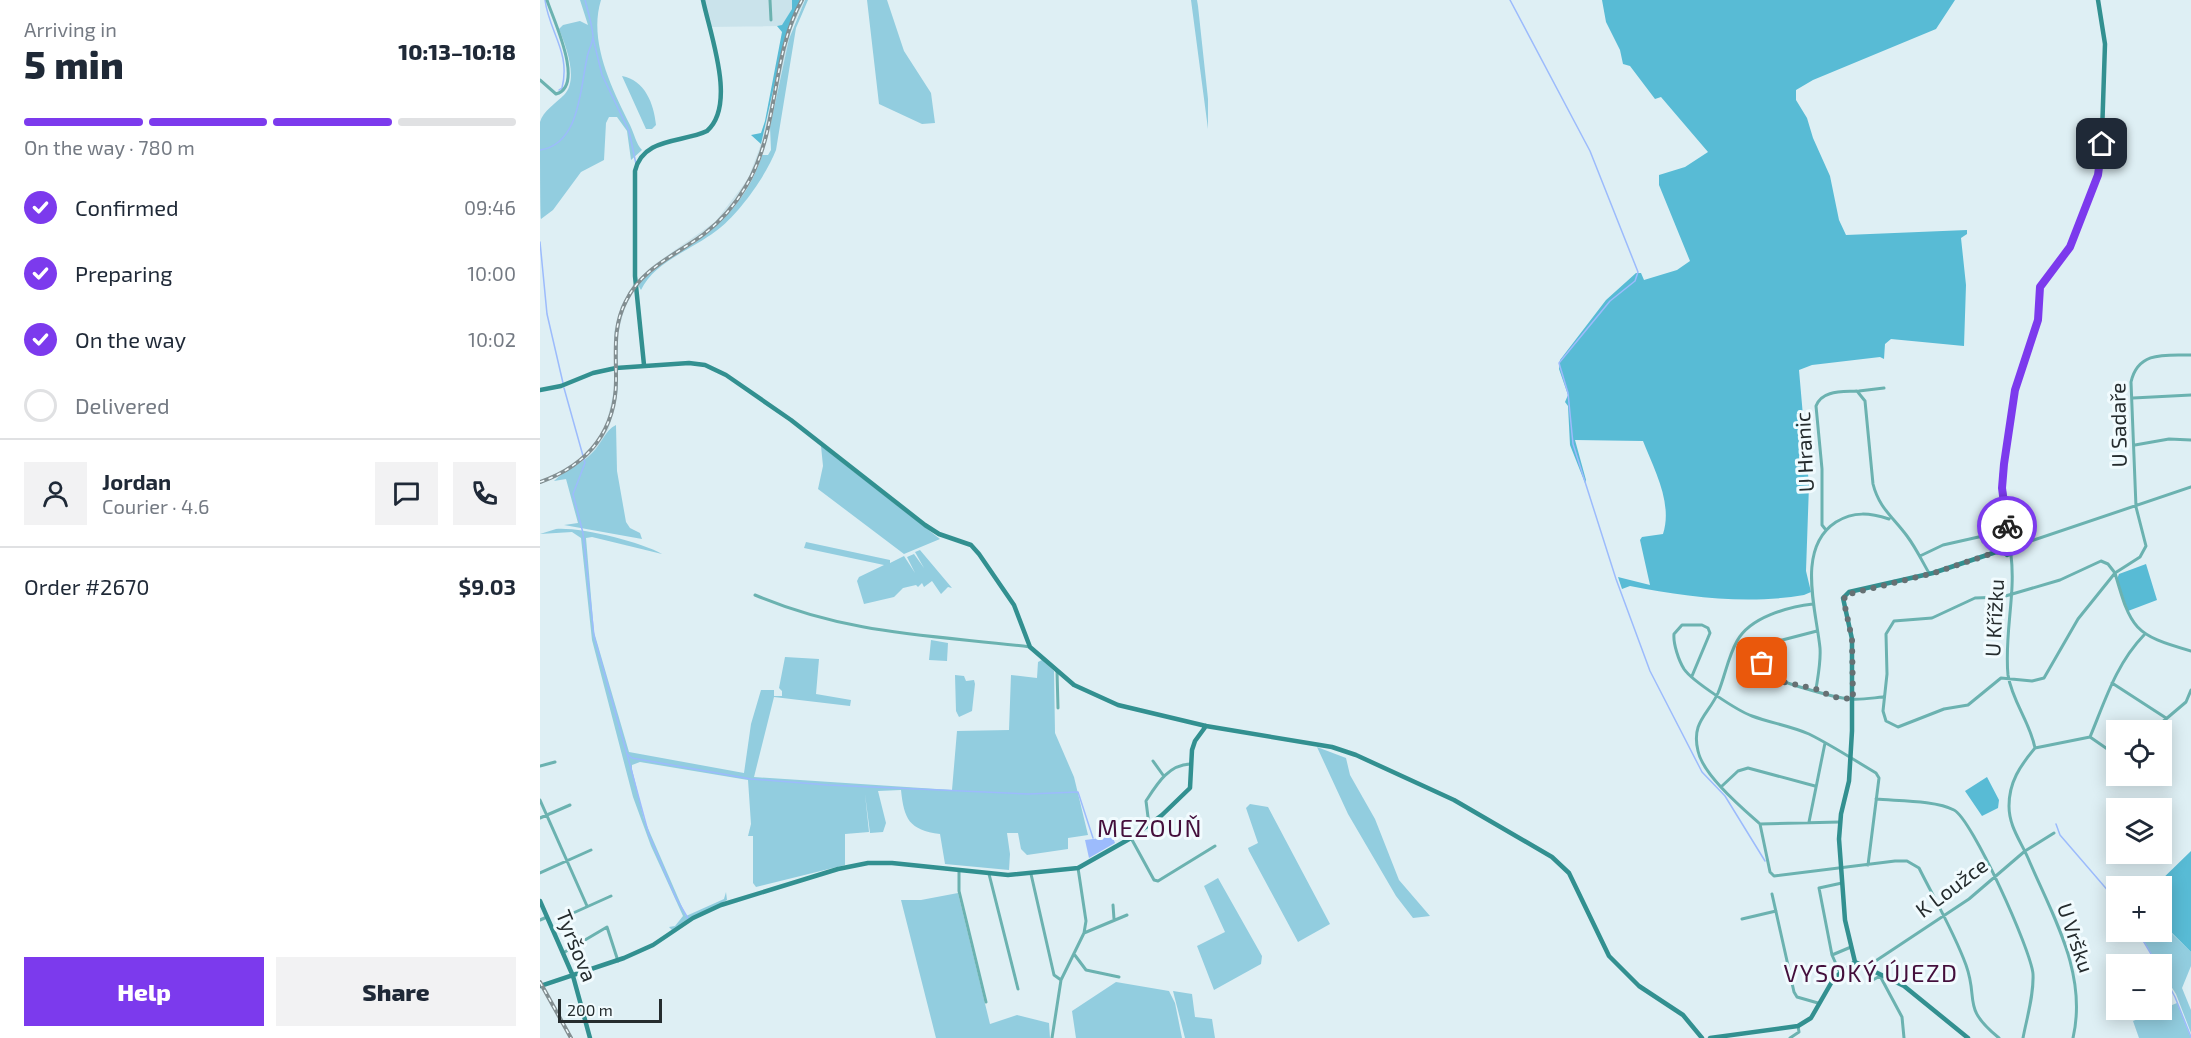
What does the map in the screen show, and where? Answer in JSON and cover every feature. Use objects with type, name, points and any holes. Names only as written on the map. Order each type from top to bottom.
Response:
[{"type":"street","points":[[540,80],[556,94],[565,87],[567,68],[562,40],[547,0]]},
{"type":"street","points":[[644,365],[635,276],[635,171],[640,158],[654,147],[668,140],[699,134],[716,121],[722,96],[703,0]]},
{"type":"street","points":[[770,0],[771,20]]},
{"type":"street","points":[[2016,546],[2009,541],[2002,474],[2015,390],[2038,320],[2040,287],[2070,247],[2101,164],[2105,44],[2097,0]]},
{"type":"street","name":"U Sadaře","points":[[2115,573],[2140,557],[2146,546],[2136,507],[2133,372],[2145,359],[2157,356],[2191,355]]},
{"type":"street","points":[[540,390],[564,385],[607,369],[644,365],[697,363],[719,371],[818,440],[925,525],[939,534],[971,545],[1014,606],[1030,647],[1074,685],[1103,700],[1206,726],[1332,747],[1408,777],[1490,820],[1565,868],[1605,951],[1626,974],[1683,1016],[1699,1037]]},
{"type":"street","name":"U Hranic","points":[[1826,530],[1822,525],[1822,469],[1816,406],[1819,399],[1826,394],[1884,388]]},
{"type":"street","points":[[1857,391],[1865,401],[1875,490],[1890,519],[1903,530],[1929,573]]},
{"type":"street","points":[[2132,398],[2191,395]]},
{"type":"street","points":[[2135,445],[2169,439],[2191,440]]},
{"type":"street","points":[[2016,546],[2191,488]]},
{"type":"street","points":[[1816,689],[1820,657],[1813,604],[1814,555],[1826,530],[1852,514],[1874,514],[1890,519]]},
{"type":"street","points":[[1982,529],[1983,542]]},
{"type":"street","points":[[1920,556],[1943,545],[1983,536]]},
{"type":"street","points":[[2002,550],[2003,544],[2009,541]]},
{"type":"street","points":[[2002,550],[2011,555],[2016,550],[2016,546]]},
{"type":"street","points":[[1855,962],[1841,868],[1840,822],[1850,781],[1853,699],[1852,639],[1844,602],[1845,595],[1929,573],[2002,550]]},
{"type":"street","name":"U Křížku","points":[[2011,555],[2013,592],[2007,629],[2009,677],[2013,695],[2032,732],[2035,748]]},
{"type":"street","points":[[2115,573],[2078,619],[2044,678],[2032,681],[2009,677],[1997,681],[1968,705],[1944,710],[1898,727],[1886,721],[1883,711],[1887,674],[1886,633],[1889,625],[1899,619],[1932,618],[1975,598],[1995,598],[2060,580],[2101,561],[2108,564],[2115,573],[2127,610],[2144,635],[2191,651]]},
{"type":"street","points":[[755,595],[784,607],[839,623],[885,632],[1030,647]]},
{"type":"street","points":[[1813,604],[1769,616],[1748,628],[1736,642],[1717,695],[1701,718],[1696,742],[1703,765],[1760,824],[1770,872],[1774,876],[1895,861],[1913,864],[1919,868],[1966,965],[1973,1008],[1983,1024],[1999,1038]]},
{"type":"street","points":[[1692,676],[1710,633],[1708,628],[1702,625],[1682,625],[1674,634],[1683,668],[1692,676],[1717,695],[1751,715],[1784,725],[1825,743],[1851,757],[1878,776],[1868,865]]},
{"type":"street","points":[[1817,631],[1774,641],[1765,649],[1762,657],[1763,668],[1771,678],[1816,689],[1827,695],[1853,699],[1884,698]]},
{"type":"street","points":[[2090,737],[2125,658],[2144,635]]},
{"type":"street","points":[[1057,671],[1058,708]]},
{"type":"street","points":[[2112,683],[2166,718],[2186,702],[2191,690]]},
{"type":"street","points":[[540,986],[621,959],[653,945],[707,911],[828,872],[868,863],[892,863],[989,874],[1031,874],[1078,868],[1131,838],[1190,788],[1190,764],[1195,741],[1206,726]]},
{"type":"street","points":[[2035,748],[2090,737],[2106,748]]},
{"type":"street","points":[[1809,822],[1825,743]]},
{"type":"street","name":"U Vršku","points":[[2035,748],[2020,767],[2010,796],[2013,828],[2073,965],[2077,1010],[2073,1038]]},
{"type":"street","points":[[1153,761],[1163,775]]},
{"type":"street","points":[[540,766],[555,762]]},
{"type":"street","points":[[1149,825],[1146,801],[1163,775],[1182,764],[1190,764]]},
{"type":"street","points":[[1722,786],[1738,771],[1748,768],[1815,786]]},
{"type":"street","points":[[1876,799],[1953,809],[1962,816],[1994,876],[2028,953],[2032,973],[2023,1038]]},
{"type":"street","points":[[540,800],[587,906]]},
{"type":"street","points":[[540,818],[570,805]]},
{"type":"street","points":[[1760,824],[1840,822]]},
{"type":"street","name":"K Loužce","points":[[1868,966],[1970,899],[2025,851],[2054,833]]},
{"type":"street","points":[[1131,838],[1154,880],[1158,881],[1215,846]]},
{"type":"street","points":[[540,873],[591,850]]},
{"type":"street","points":[[1052,1038],[1061,980],[1084,933],[1086,921],[1078,868]]},
{"type":"street","points":[[959,871],[959,891],[986,1002]]},
{"type":"street","points":[[989,874],[1018,989]]},
{"type":"street","points":[[1031,874],[1053,975],[1061,980]]},
{"type":"street","points":[[1840,973],[1832,955],[1819,888],[1842,883]]},
{"type":"street","points":[[1772,894],[1794,992],[1797,996],[1818,1004]]},
{"type":"street","points":[[571,914],[611,896]]},
{"type":"street","name":"Tyršova","points":[[540,900],[573,976],[590,1038]]},
{"type":"street","points":[[1113,905],[1114,919]]},
{"type":"street","points":[[1742,919],[1776,911]]},
{"type":"street","points":[[1084,933],[1127,915]]},
{"type":"street","points":[[540,920],[547,917]]},
{"type":"street","points":[[563,952],[607,927],[621,959]]},
{"type":"street","points":[[1832,955],[1851,947]]},
{"type":"street","points":[[1074,954],[1086,970],[1119,977]]},
{"type":"street","points":[[1855,962],[1868,966],[1880,976],[1904,986],[1968,1038]]},
{"type":"street","points":[[1791,1038],[1811,1018],[1832,981],[1855,962]]},
{"type":"street","points":[[1868,966],[1866,974],[1871,981],[1880,976]]},
{"type":"street","points":[[1880,976],[1902,1017],[1904,1038]]},
{"type":"street","points":[[1710,1038],[1751,1030],[1799,1029]]},
{"type":"street","points":[[1799,1029],[1802,1038]]},
{"type":"street","points":[[1751,1030],[1753,1038]]},
{"type":"shaded area","points":[[580,0],[601,0],[598,32],[604,64],[616,96],[642,150],[631,160],[627,131],[617,117],[609,117],[606,123],[604,160],[581,172],[553,210],[541,219],[540,122],[547,111],[564,95],[571,81],[570,63],[559,29],[563,25],[580,21],[588,25]]},
{"type":"shaded area","points":[[703,0],[792,0],[792,9],[782,26],[709,27]]},
{"type":"shaded area","points":[[792,0],[800,0],[785,38],[761,144],[751,135],[761,133],[765,121],[782,32],[777,26],[782,25],[792,9]]},
{"type":"shaded area","points":[[800,0],[805,0],[792,28],[765,145],[751,181],[739,201],[718,225],[657,267],[637,286],[625,307],[618,333],[618,391],[609,428],[600,444],[583,462],[565,474],[540,484],[540,480],[563,471],[580,459],[597,441],[606,426],[614,390],[614,332],[621,306],[634,283],[655,264],[715,222],[748,179],[761,144],[788,26]]},
{"type":"shaded area","points":[[805,0],[808,0],[796,28],[776,150],[766,171],[742,205],[724,224],[707,238],[664,264],[647,280],[641,290],[638,285],[645,278],[661,265],[712,229],[731,211],[746,190],[762,155],[768,155],[771,150],[770,127],[789,39]]},
{"type":"shaded area","points":[[867,0],[887,0],[904,51],[931,93],[935,123],[922,124],[879,104]]},
{"type":"shaded area","points":[[1191,0],[1197,0],[1198,6],[1208,99],[1208,129]]},
{"type":"shaded area","points":[[1602,0],[1955,0],[1936,29],[1813,80],[1796,90],[1796,100],[1807,118],[1830,176],[1839,220],[1846,235],[1967,230],[1967,234],[1961,238],[1966,285],[1964,346],[1891,339],[1885,344],[1884,359],[1880,357],[1812,365],[1799,370],[1809,485],[1806,571],[1811,592],[1804,595],[1739,599],[1695,596],[1630,586],[1622,589],[1618,577],[1650,585],[1640,540],[1642,537],[1663,534],[1666,510],[1661,486],[1643,441],[1575,440],[1585,483],[1570,445],[1568,406],[1565,402],[1568,395],[1559,369],[1560,360],[1606,300],[1636,273],[1641,273],[1644,280],[1677,270],[1690,261],[1659,185],[1659,175],[1685,167],[1708,152],[1661,97],[1655,99],[1630,66],[1623,64],[1620,50],[1606,22]]},
{"type":"shaded area","points":[[622,76],[637,82],[647,94],[655,117],[656,125],[652,129],[646,129]]},
{"type":"shaded area","points":[[616,425],[617,471],[626,522],[630,528],[640,533],[642,539],[564,525],[578,523],[566,479],[554,481],[588,457],[609,430]]},
{"type":"shaded area","points":[[821,446],[940,539],[904,554],[818,489],[823,466]]},
{"type":"shaded area","points":[[556,529],[580,530],[610,536],[662,554],[592,537],[586,538],[594,632],[629,752],[744,773],[751,724],[761,690],[774,690],[774,696],[782,696],[779,688],[785,657],[819,659],[816,694],[851,700],[850,706],[774,697],[754,777],[952,790],[957,731],[1009,730],[1011,675],[1037,678],[1038,662],[1042,660],[1054,671],[1055,733],[1074,777],[1088,835],[1068,838],[1068,849],[1027,855],[1021,849],[1018,833],[1007,833],[1010,854],[1009,870],[945,864],[940,834],[921,830],[910,821],[906,816],[901,790],[878,791],[886,823],[883,832],[870,833],[865,794],[869,832],[845,834],[845,865],[756,887],[753,883],[753,836],[748,836],[751,824],[748,780],[640,762],[632,765],[632,769],[644,819],[686,916],[724,899],[726,892],[727,900],[672,930],[669,927],[675,926],[683,916],[651,846],[633,797],[592,640],[581,538],[572,532],[540,534]]},
{"type":"shaded area","points":[[806,542],[890,560],[890,563],[904,556],[915,573],[907,557],[914,554],[924,568],[915,552],[920,550],[952,588],[948,587],[941,594],[932,581],[924,587],[922,583],[918,587],[916,585],[903,588],[894,597],[864,604],[857,581],[859,577],[884,565],[804,548]]},
{"type":"shaded area","points":[[2146,564],[2157,600],[2128,611],[2117,579],[2119,574]]},
{"type":"shaded area","points":[[931,640],[948,643],[947,661],[929,660]]},
{"type":"shaded area","points":[[955,675],[964,676],[966,681],[974,680],[975,684],[972,711],[959,717],[956,711]]},
{"type":"shaded area","points":[[1317,747],[1346,758],[1350,775],[1375,819],[1399,880],[1430,916],[1413,918],[1396,896],[1348,814]]},
{"type":"shaded area","points":[[1987,777],[1999,800],[1998,808],[1982,816],[1965,791]]},
{"type":"shaded area","points":[[1250,804],[1268,807],[1330,924],[1298,942],[1249,851],[1248,848],[1258,843],[1246,808]]},
{"type":"shaded area","points":[[1113,838],[1115,843],[1089,858],[1085,840]]},
{"type":"shaded area","points":[[2191,851],[2191,952],[2172,933],[2172,876],[2165,876]]},
{"type":"shaded area","points":[[1218,878],[1262,956],[1261,964],[1214,990],[1197,946],[1225,932],[1204,886]]},
{"type":"shaded area","points":[[958,893],[990,1024],[1017,1015],[1049,1023],[1050,1038],[936,1038],[901,900],[921,900]]},
{"type":"shaded area","points":[[2172,934],[2191,952],[2191,966],[2182,988],[2191,1010],[2191,1033],[2172,988],[2172,954],[2151,954],[2145,942],[2172,942]]},
{"type":"shaded area","points":[[1116,982],[1169,991],[1175,1003],[1182,1038],[1076,1038],[1072,1011]]},
{"type":"shaded area","points":[[1173,991],[1192,994],[1195,1017],[1212,1019],[1215,1038],[1185,1038]]},
{"type":"shaded area","points":[[2177,1003],[2191,1038],[2139,1038],[2133,1021],[2172,1020],[2172,1005]]},
{"type":"waterway","points":[[545,0],[564,64],[562,88],[559,90]]},
{"type":"waterway","points":[[540,150],[553,146],[563,137],[576,113],[593,36],[585,0]]},
{"type":"waterway","points":[[1510,0],[1590,151],[1638,272],[1635,281],[1610,301],[1559,363],[1568,393],[1573,444],[1616,579],[1650,671],[1702,772],[1725,796],[1765,861]]},
{"type":"waterway","points":[[593,38],[602,75],[629,131],[636,164]]},
{"type":"waterway","points":[[540,242],[547,314],[563,383]]},
{"type":"waterway","points":[[564,388],[585,463],[573,494],[583,533],[594,636],[627,754],[632,758],[751,779],[828,785],[1028,794],[1078,792],[1093,838]]},
{"type":"waterway","points":[[627,754],[649,835],[676,898],[689,920]]},
{"type":"waterway","points":[[2056,824],[2060,835],[2106,888]]},
{"type":"waterway","points":[[2144,942],[2151,954]]},
{"type":"waterway","points":[[2172,991],[2191,1037]]},
{"type":"railway","points":[[540,482],[573,466],[597,443],[605,429],[615,396],[616,338],[619,320],[633,290],[660,263],[716,224],[746,186],[765,141],[785,45],[802,0]]},
{"type":"railway","points":[[540,982],[571,1038]]},
{"type":"way so far","points":[[1762,663],[1765,672],[1774,680],[1816,689],[1833,697],[1853,699],[1851,625],[1843,598],[1845,595],[1855,590],[1934,573],[2002,550],[2003,544],[2009,541],[2007,526]]},
{"type":"district","name":"MEZOUŇ","points":[[1150,829]]},
{"type":"district","name":"VYSOKÝ ÚJEZD","points":[[1871,974]]},
{"type":"route","points":[[2007,526],[2002,488],[2004,464],[2015,390],[2038,320],[2040,287],[2070,247],[2098,175],[2102,144]]}]
